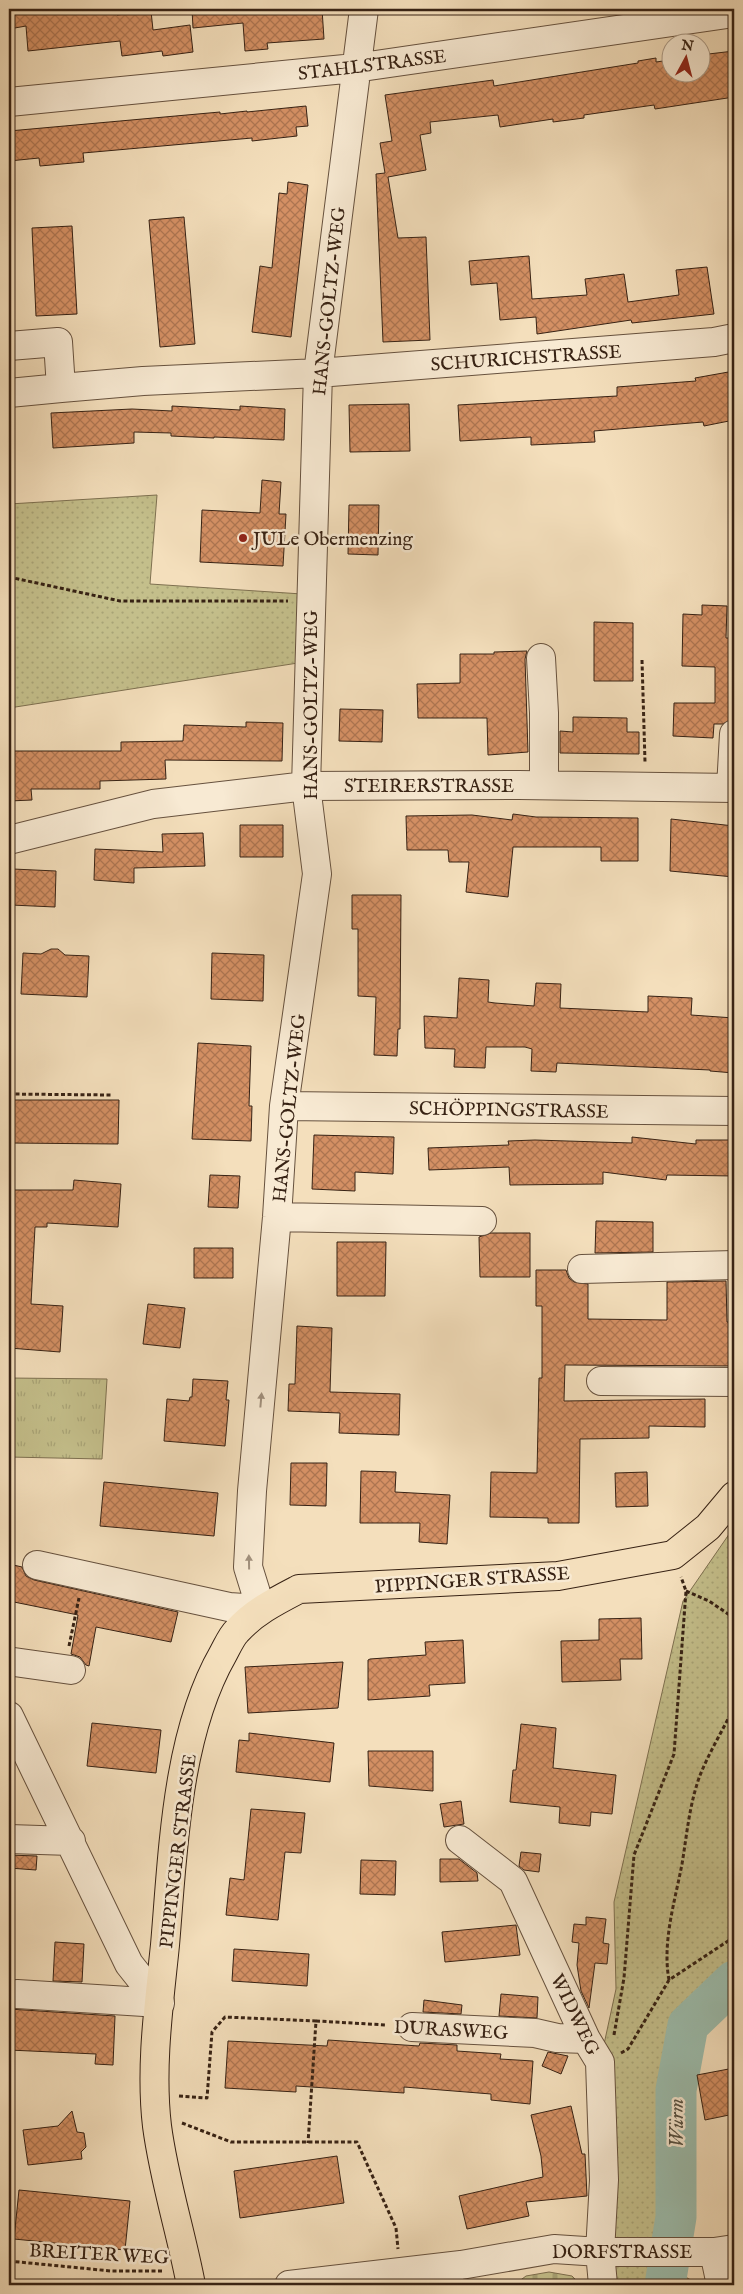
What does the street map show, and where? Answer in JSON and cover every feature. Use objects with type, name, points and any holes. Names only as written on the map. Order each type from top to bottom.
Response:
[{"type":"main road","name":"PIPPINGER STRASSE","points":[[190,2278],[166,2181],[157,2124],[156,2057],[175,1833],[186,1764],[197,1712],[211,1675],[236,1632],[261,1609],[299,1589],[558,1576],[673,1555],[708,1527],[734,1496]]},
{"type":"street","name":"HANS-GOLTZ-WEG","points":[[261,1609],[248,1567],[252,1491],[277,1217],[284,1106],[316,874],[306,786],[318,373],[364,9]]},
{"type":"street","name":"STAHLSTRASSE","points":[[9,102],[356,68],[734,13]]},
{"type":"street","name":"SCHURICHSTRASSE","points":[[9,393],[143,381],[318,373],[714,342],[734,338]]},
{"type":"street","points":[[9,346],[58,342],[61,388]]},
{"type":"street","points":[[541,658],[544,713],[544,786]]},
{"type":"street","points":[[732,788],[734,734]]},
{"type":"street","name":"STEIRERSTRASSE","points":[[9,840],[153,804],[306,786],[732,788]]},
{"type":"street","name":"SCHÖPPINGSTRASSE","points":[[284,1106],[734,1111]]},
{"type":"street","points":[[277,1217],[482,1221]]},
{"type":"street","points":[[582,1269],[734,1265]]},
{"type":"street","points":[[602,1381],[734,1382]]},
{"type":"street","points":[[38,1565],[229,1607],[261,1609]]},
{"type":"street","points":[[9,1663],[14,1662],[68,1670]]},
{"type":"street","points":[[9,1716],[129,1964],[160,2003]]},
{"type":"street","points":[[9,1839],[71,1841]]},
{"type":"street","name":"WIDWEG","points":[[460,1840],[513,1881],[586,2039],[600,2062],[604,2180],[600,2252],[603,2285]]},
{"type":"street","points":[[17,1994],[160,2003]]},
{"type":"street","name":"DURASWEG","points":[[412,2027],[535,2033],[558,2038],[586,2039]]},
{"type":"street","name":"DORFSTRASSE","points":[[289,2285],[461,2265],[554,2249],[600,2252],[712,2251],[721,2285]]},
{"type":"path","points":[[9,577],[120,601],[311,601]]},
{"type":"path","points":[[642,660],[646,787]]},
{"type":"path","points":[[9,1094],[111,1095]]},
{"type":"path","points":[[600,2062],[614,2036],[624,1978],[634,1855],[674,1754],[686,1591],[673,1555]]},
{"type":"path","points":[[68,1670],[84,1576]]},
{"type":"path","points":[[686,1591],[709,1601],[734,1618]]},
{"type":"path","points":[[670,1980],[667,1965],[670,1928],[682,1862],[689,1808],[700,1776],[734,1706]]},
{"type":"path","points":[[600,2062],[628,2049],[670,1980],[734,1937]]},
{"type":"path","name":"DURASWEG","points":[[179,2104],[180,2095],[207,2098],[212,2032],[225,2017],[412,2027]]},
{"type":"path","points":[[308,2143],[316,2021]]},
{"type":"path","points":[[157,2124],[179,2122],[231,2142],[357,2142],[396,2228],[399,2272]]},
{"type":"path","name":"BREITER WEG","points":[[9,2261],[190,2278]]},
{"type":"green space","points":[[157,495],[150,584],[302,594],[298,663],[9,708],[9,504]]},
{"type":"green space","points":[[9,1378],[107,1379],[102,1459],[9,1457]]},
{"type":"green space","points":[[734,1527],[734,1987],[674,2088],[684,2276],[699,2285],[603,2285],[593,2095],[616,1989],[614,1902],[683,1601]]},
{"type":"green space","points":[[549,2272],[572,2276],[581,2285],[514,2285],[526,2276]]},
{"type":"building","points":[[9,9],[116,9],[117,15],[151,11],[153,30],[190,25],[193,52],[163,56],[162,51],[122,56],[120,41],[28,51],[26,26],[9,29]]},
{"type":"building","points":[[192,9],[322,9],[324,39],[267,43],[268,49],[245,51],[243,23],[193,28]]},
{"type":"building","points":[[734,51],[734,97],[655,109],[654,105],[584,115],[584,118],[553,122],[553,119],[500,127],[498,115],[430,122],[431,133],[420,135],[426,170],[388,177],[398,238],[426,237],[430,340],[383,342],[376,174],[385,173],[380,143],[392,141],[385,95],[493,80],[494,86],[638,63],[638,61],[656,58],[656,62],[660,61],[660,82],[710,82],[710,54]]},
{"type":"building","points":[[306,106],[308,126],[296,127],[297,136],[252,141],[252,138],[83,153],[84,162],[40,166],[39,158],[9,161],[9,131]]},
{"type":"building","points":[[288,182],[308,185],[291,337],[252,332],[260,266],[272,268],[279,193],[287,194]]},
{"type":"building","points":[[184,217],[195,344],[160,347],[149,220]]},
{"type":"building","points":[[72,226],[77,314],[36,316],[32,228]]},
{"type":"building","points":[[529,256],[532,299],[587,295],[585,279],[624,274],[628,302],[679,295],[676,270],[707,267],[714,314],[632,323],[631,320],[537,334],[536,317],[500,320],[497,283],[471,285],[469,261]]},
{"type":"building","points":[[734,371],[734,420],[704,426],[703,422],[594,431],[595,442],[531,445],[531,437],[460,441],[458,405],[617,396],[617,387],[696,381],[695,378]]},
{"type":"building","points":[[409,404],[410,451],[350,452],[349,405]]},
{"type":"building","points":[[172,406],[240,410],[240,406],[285,409],[284,440],[171,436],[171,433],[134,432],[134,443],[53,448],[51,413],[132,409],[172,411]]},
{"type":"building","name":"JULe Obermenzing","points":[[262,480],[281,482],[279,514],[286,514],[283,566],[200,562],[202,510],[260,513]]},
{"type":"building","points":[[349,505],[379,505],[378,555],[348,554]]},
{"type":"building","points":[[702,605],[727,606],[726,638],[734,638],[732,719],[723,724],[714,724],[713,738],[673,736],[674,703],[715,703],[715,667],[682,666],[683,614],[702,615]]},
{"type":"building","points":[[594,622],[633,623],[633,681],[594,681]]},
{"type":"building","points":[[527,651],[525,659],[528,752],[488,755],[487,718],[418,718],[417,684],[460,683],[460,654],[494,654],[494,652]]},
{"type":"building","points":[[340,709],[383,710],[382,742],[339,741]]},
{"type":"building","points":[[573,717],[627,718],[627,732],[639,732],[639,754],[560,753],[560,731],[573,732]]},
{"type":"building","points":[[246,722],[283,723],[282,761],[165,760],[166,779],[100,781],[100,789],[31,789],[32,800],[9,801],[9,751],[121,751],[121,742],[183,741],[184,725],[246,727]]},
{"type":"building","points":[[513,814],[536,817],[638,818],[638,861],[601,861],[601,847],[513,847],[508,897],[466,892],[469,862],[449,862],[448,850],[407,850],[406,816],[472,815],[512,820]]},
{"type":"building","points":[[671,819],[734,826],[734,877],[670,871]]},
{"type":"building","points":[[240,825],[283,825],[283,857],[240,857]]},
{"type":"building","points":[[203,833],[205,866],[134,868],[134,883],[94,880],[95,849],[163,852],[162,834]]},
{"type":"building","points":[[13,869],[56,871],[55,907],[11,905]]},
{"type":"building","points":[[352,895],[401,895],[400,1029],[398,1029],[397,1056],[374,1055],[376,997],[358,996],[358,929],[352,929]]},
{"type":"building","points":[[51,949],[58,949],[65,955],[89,956],[87,997],[21,994],[23,953],[41,954]]},
{"type":"building","points":[[212,953],[264,955],[263,1001],[211,999]]},
{"type":"building","points":[[459,978],[489,980],[488,1002],[495,1003],[534,1006],[536,983],[561,984],[560,1008],[648,1012],[648,996],[692,998],[691,1015],[734,1018],[734,1073],[710,1070],[557,1063],[556,1072],[531,1071],[532,1049],[525,1047],[486,1047],[485,1068],[454,1067],[455,1049],[425,1048],[424,1016],[457,1018]]},
{"type":"building","points":[[198,1043],[251,1046],[249,1106],[252,1106],[251,1141],[192,1139]]},
{"type":"building","points":[[9,1100],[119,1100],[118,1144],[9,1143]]},
{"type":"building","points":[[314,1135],[394,1137],[393,1174],[355,1172],[355,1191],[312,1189]]},
{"type":"building","points":[[632,1137],[696,1144],[696,1140],[734,1140],[734,1176],[667,1175],[666,1180],[603,1172],[603,1184],[510,1185],[509,1167],[429,1170],[428,1148],[509,1145],[508,1141],[535,1140],[632,1143]]},
{"type":"building","points":[[210,1175],[240,1176],[238,1208],[208,1207]]},
{"type":"building","points":[[74,1180],[121,1184],[118,1227],[47,1223],[47,1227],[35,1227],[31,1304],[63,1306],[60,1352],[9,1348],[9,1190],[73,1190]]},
{"type":"building","points":[[596,1221],[653,1222],[653,1252],[595,1253]]},
{"type":"building","points":[[491,1233],[530,1233],[530,1277],[480,1277],[479,1237]]},
{"type":"building","points":[[337,1242],[386,1242],[385,1296],[337,1296]]},
{"type":"building","points":[[194,1248],[233,1248],[233,1278],[194,1278]]},
{"type":"building","points":[[536,1270],[566,1270],[569,1278],[574,1282],[588,1284],[588,1319],[667,1320],[667,1282],[726,1281],[727,1322],[734,1322],[734,1366],[565,1365],[564,1401],[705,1399],[705,1427],[649,1426],[649,1438],[580,1439],[579,1523],[548,1523],[548,1518],[490,1517],[491,1472],[537,1473],[539,1378],[542,1378],[542,1306],[536,1306]]},
{"type":"building","points":[[148,1304],[185,1308],[180,1348],[143,1344]]},
{"type":"building","points":[[297,1326],[332,1328],[330,1392],[400,1394],[399,1435],[339,1433],[340,1413],[288,1411],[289,1384],[295,1384]]},
{"type":"building","points":[[193,1379],[228,1381],[226,1400],[229,1400],[225,1446],[164,1441],[167,1399],[189,1401],[190,1397],[192,1397]]},
{"type":"building","points":[[291,1463],[327,1463],[326,1506],[290,1505]]},
{"type":"building","points":[[361,1471],[396,1472],[395,1492],[450,1495],[447,1544],[419,1542],[420,1523],[360,1523]]},
{"type":"building","points":[[647,1472],[648,1506],[616,1507],[615,1473]]},
{"type":"building","points":[[104,1482],[218,1493],[214,1536],[100,1526]]},
{"type":"building","points":[[9,1564],[22,1567],[26,1576],[34,1580],[178,1612],[171,1642],[96,1627],[89,1666],[86,1665],[80,1657],[71,1654],[78,1615],[9,1601]]},
{"type":"building","points":[[641,1618],[642,1659],[620,1659],[621,1680],[562,1682],[561,1641],[599,1640],[599,1619]]},
{"type":"building","points":[[463,1640],[465,1683],[429,1685],[430,1696],[368,1700],[368,1660],[426,1655],[425,1642]]},
{"type":"building","points":[[343,1662],[338,1708],[248,1713],[245,1667]]},
{"type":"building","points":[[92,1723],[161,1730],[156,1773],[87,1766]]},
{"type":"building","points":[[521,1724],[556,1728],[553,1768],[616,1775],[612,1814],[591,1812],[590,1826],[559,1823],[560,1807],[510,1802]]},
{"type":"building","points":[[249,1733],[334,1743],[330,1782],[236,1772],[239,1740],[249,1741]]},
{"type":"building","points":[[368,1751],[433,1751],[433,1791],[369,1786]]},
{"type":"building","points":[[461,1801],[464,1824],[444,1827],[440,1804]]},
{"type":"building","points":[[251,1809],[305,1813],[301,1853],[285,1852],[278,1920],[226,1915],[230,1878],[244,1880]]},
{"type":"building","points":[[521,1852],[541,1854],[539,1872],[524,1870],[519,1866]]},
{"type":"building","points":[[9,1855],[37,1856],[36,1870],[9,1868]]},
{"type":"building","points":[[440,1859],[459,1859],[477,1873],[478,1881],[440,1882]]},
{"type":"building","points":[[361,1860],[396,1861],[395,1895],[360,1894]]},
{"type":"building","points":[[586,1917],[606,1919],[603,1943],[609,1944],[607,1964],[595,1963],[589,2008],[581,1991],[577,1965],[579,1943],[572,1942],[574,1924],[586,1925]]},
{"type":"building","points":[[516,1925],[520,1955],[445,1962],[442,1932]]},
{"type":"building","points":[[55,1942],[84,1944],[82,1982],[53,1981]]},
{"type":"building","points":[[234,1949],[309,1954],[307,1986],[232,1981]]},
{"type":"building","points":[[501,1994],[538,1997],[537,2018],[499,2016]]},
{"type":"building","points":[[424,2000],[462,2005],[461,2014],[423,2012]]},
{"type":"building","points":[[9,2009],[115,2016],[113,2065],[95,2064],[96,2054],[9,2050]]},
{"type":"building","points":[[328,2040],[419,2046],[420,2043],[457,2045],[457,2051],[501,2054],[500,2059],[533,2061],[530,2104],[491,2100],[491,2094],[404,2087],[404,2093],[296,2086],[296,2092],[225,2088],[228,2041],[327,2046]]},
{"type":"building","points":[[548,2052],[568,2056],[561,2074],[542,2066]]},
{"type":"building","points":[[734,2068],[734,2114],[705,2120],[697,2075]]},
{"type":"building","points":[[571,2106],[582,2154],[585,2154],[587,2196],[526,2202],[529,2216],[467,2229],[459,2196],[543,2177],[541,2156],[531,2115]]},
{"type":"building","points":[[72,2111],[77,2132],[84,2133],[86,2147],[81,2152],[82,2159],[28,2165],[23,2130],[58,2126]]},
{"type":"building","points":[[337,2156],[344,2203],[240,2218],[234,2171]]},
{"type":"building","points":[[19,2190],[130,2201],[125,2250],[14,2239]]},
{"type":"waterway","name":"Würm","points":[[665,2285],[676,2217],[676,2090],[688,2025],[734,1981]]},
{"type":"place","name":"JULe Obermenzing","points":[[243,538]]}]
